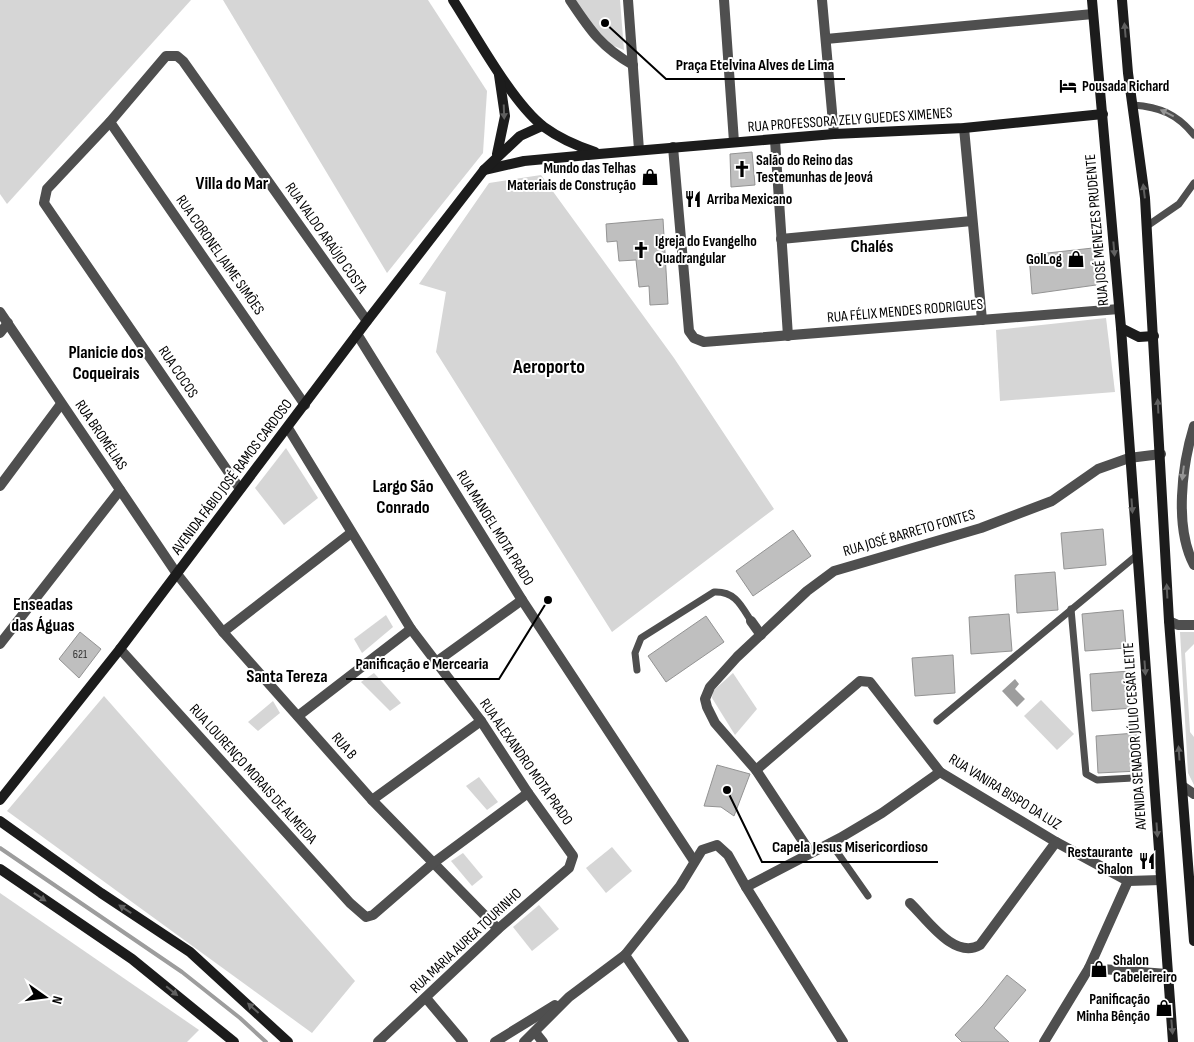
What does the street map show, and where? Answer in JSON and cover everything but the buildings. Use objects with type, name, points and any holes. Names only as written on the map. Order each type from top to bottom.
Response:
[{"type":"street","points":[[453,0],[522,104],[542,126],[578,147],[599,154]]},
{"type":"street","points":[[570,0],[590,30],[610,52],[633,65]]},
{"type":"street","points":[[628,0],[639,150]]},
{"type":"street","points":[[724,0],[734,142]]},
{"type":"street","points":[[822,0],[834,134]]},
{"type":"street","name":"RUA JOSÉ MENEZES PRUDENTE","points":[[1092,0],[1121,328],[1129,458]]},
{"type":"street","points":[[1122,0],[1145,198],[1169,621],[1194,941]]},
{"type":"street","points":[[826,39],[1093,14]]},
{"type":"street","name":"RUA VALDO ARAÚJO COSTA","points":[[110,122],[166,56],[172,54],[183,60],[366,321]]},
{"type":"street","points":[[497,155],[505,116],[498,69]]},
{"type":"street","name":"RUA PROFESSORA ZELY GUEDES XIMENES","points":[[484,170],[524,161],[639,150],[834,134],[964,128],[1103,114]]},
{"type":"street","name":"RUA COCOS","points":[[110,122],[48,189],[44,196],[44,203],[240,489]]},
{"type":"street","name":"RUA CORONEL JAIME SIMÔES","points":[[110,122],[305,406]]},
{"type":"street","name":"AVENIDA FÁBIO JOSÉ RAMOS CARDOSO","points":[[0,800],[120,649],[305,406],[366,321],[484,170],[497,155],[520,136],[542,126]]},
{"type":"street","points":[[964,128],[982,320]]},
{"type":"street","points":[[775,140],[788,336]]},
{"type":"street","name":"RUA FÉLIX MENDES RODRIGUES","points":[[673,147],[689,331],[694,338],[704,342],[1119,309]]},
{"type":"street","points":[[781,239],[972,221]]},
{"type":"street","name":"RUA BROMÉLIAS","points":[[0,312],[177,574]]},
{"type":"street","points":[[0,333],[8,323]]},
{"type":"street","points":[[1121,328],[1139,336],[1154,336]]},
{"type":"street","name":"RUA MANOEL MOTA PRADO","points":[[357,334],[522,600],[694,861]]},
{"type":"street","points":[[0,486],[62,404]]},
{"type":"street","points":[[1194,426],[1182,489],[1187,545],[1194,565]]},
{"type":"street","name":"RUA ALEXANDRO MOTA PRADO","points":[[288,428],[411,629],[481,721],[528,793],[571,851],[573,862]]},
{"type":"street","name":"RUA JOSÉ BARRETO FONTES","points":[[756,770],[715,723],[705,699],[710,687],[807,591],[834,571],[980,528],[1052,501],[1098,469],[1129,458],[1161,454]]},
{"type":"street","name":"AVENIDA SENADOR JÚLIO CESÁR LEITE","points":[[1129,458],[1173,1042]]},
{"type":"street","points":[[0,644],[120,490]]},
{"type":"street","points":[[223,632],[351,533]]},
{"type":"street","name":"RUA B","points":[[177,574],[223,632],[372,800],[432,864],[498,929]]},
{"type":"street","points":[[436,662],[522,600]]},
{"type":"street","points":[[752,621],[761,635]]},
{"type":"street","points":[[1169,621],[1178,625],[1194,625]]},
{"type":"street","points":[[298,716],[411,629]]},
{"type":"street","name":"RUA LOURENÇO MORAIS DE ALMEIDA","points":[[120,649],[350,903],[366,916],[373,915],[432,864]]},
{"type":"street","name":"RUA VANIRA BISPO DA LUZ","points":[[756,770],[860,681],[864,680],[870,682],[940,772],[1056,842],[1128,881]]},
{"type":"street","points":[[372,800],[481,721]]},
{"type":"street","points":[[756,770],[810,852]]},
{"type":"street","points":[[746,887],[882,812],[940,772]]},
{"type":"street","points":[[1182,786],[1194,794]]},
{"type":"street","points":[[432,864],[528,793]]},
{"type":"street","points":[[0,821],[100,893],[190,952],[288,1042]]},
{"type":"street","points":[[910,903],[950,942],[960,948],[973,950],[980,946],[1056,842]]},
{"type":"street","points":[[495,1042],[569,997],[625,955],[680,886],[702,850],[717,845],[728,854],[746,887],[843,1042]]},
{"type":"street","name":"RUA MARIA AUREA TOURINHO","points":[[378,1042],[498,929],[569,868],[573,862]]},
{"type":"street","points":[[0,869],[132,959],[234,1042]]},
{"type":"street","points":[[1044,1042],[1089,968],[1128,881],[1161,880]]},
{"type":"street","points":[[625,955],[684,1042]]},
{"type":"street","points":[[1089,968],[1167,974]]},
{"type":"street","points":[[524,1042],[569,997]]},
{"type":"street","points":[[426,998],[463,1042]]},
{"type":"street","points":[[535,1032],[543,1042]]},
{"type":"lane","points":[[1133,106],[1155,107],[1172,114],[1184,122],[1194,135]]},
{"type":"lane","points":[[1147,226],[1174,208],[1194,183]]},
{"type":"lane","points":[[937,721],[1136,556]]},
{"type":"lane","points":[[637,670],[635,653],[641,638],[714,592],[724,592],[732,595],[752,621]]},
{"type":"lane","points":[[1071,609],[1086,774],[1097,780],[1133,778]]},
{"type":"lane","points":[[830,842],[868,896]]},
{"type":"shaded area","points":[[0,0],[191,0],[7,204],[0,194]]},
{"type":"shaded area","points":[[223,0],[428,0],[487,91],[483,153],[387,273]]},
{"type":"shaded area","points":[[571,0],[620,0],[624,50],[604,42]]},
{"type":"shaded area","points":[[541,175],[674,358],[774,509],[612,632],[436,352],[446,292],[419,284],[489,183]]},
{"type":"shaded area","points":[[1106,318],[1115,392],[1000,401],[996,330]]},
{"type":"shaded area","points":[[286,448],[318,498],[284,525],[255,488]]},
{"type":"shaded area","points":[[386,615],[393,627],[362,653],[354,639]]},
{"type":"shaded area","points":[[1180,632],[1194,632],[1194,644],[1185,653],[1190,732],[1194,737],[1194,785],[1188,773]]},
{"type":"shaded area","points":[[374,673],[401,703],[390,711],[361,682]]},
{"type":"shaded area","points":[[733,673],[757,709],[735,735],[712,698],[713,691]]},
{"type":"shaded area","points":[[1015,679],[1019,684],[1015,689],[1025,699],[1017,707],[1002,691]]},
{"type":"shaded area","points":[[104,696],[355,981],[312,1033],[7,811]]},
{"type":"shaded area","points":[[1041,700],[1074,734],[1057,750],[1024,716]]},
{"type":"shaded area","points":[[273,701],[280,713],[258,731],[248,722]]},
{"type":"shaded area","points":[[479,777],[498,802],[487,810],[466,786]]},
{"type":"shaded area","points":[[612,847],[632,871],[606,893],[586,868]]},
{"type":"shaded area","points":[[463,853],[483,877],[472,886],[451,861]]},
{"type":"shaded area","points":[[0,893],[199,1030],[187,1042],[0,1042]]},
{"type":"shaded area","points":[[539,905],[559,929],[532,951],[513,927]]},
{"type":"waterway","points":[[0,848],[182,972],[240,1018],[266,1042]]},
{"type":"place","name":"Praça Etelvina Alves de Lima","points":[[605,23]]},
{"type":"place","name":"Pousada Richard","points":[[1068,86]]},
{"type":"place","name":"Salão do Reino das Testemunhas de Jeová","points":[[742,169]]},
{"type":"place","name":"Mundo das Telhas Materiais de Construção","points":[[650,177]]},
{"type":"place","name":"Arriba Mexicano","points":[[693,199]]},
{"type":"place","name":"Igreja do Evangelho Quadrangular","points":[[641,250]]},
{"type":"place","name":"GolLog","points":[[1076,259]]},
{"type":"place","name":"Panificação e Mercearia","points":[[548,600]]},
{"type":"place","name":"Capela Jesus Misericordioso","points":[[727,790]]},
{"type":"place","name":"Restaurante Shalon","points":[[1147,861]]},
{"type":"place","name":"Shalon Cabeleireiro","points":[[1099,969]]},
{"type":"place","name":"Panificação Minha Bênção","points":[[1164,1008]]},
{"type":"district","name":"Villa do Mar","points":[[232,183]]},
{"type":"district","name":"Chalés","points":[[872,246]]},
{"type":"district","name":"Planicie dos Coqueirais","points":[[106,362]]},
{"type":"district","name":"Aeroporto","points":[[549,367]]},
{"type":"district","name":"Largo São Conrado","points":[[403,496]]},
{"type":"district","name":"Enseadas das Águas","points":[[43,614]]},
{"type":"district","name":"Santa Tereza","points":[[287,676]]}]
